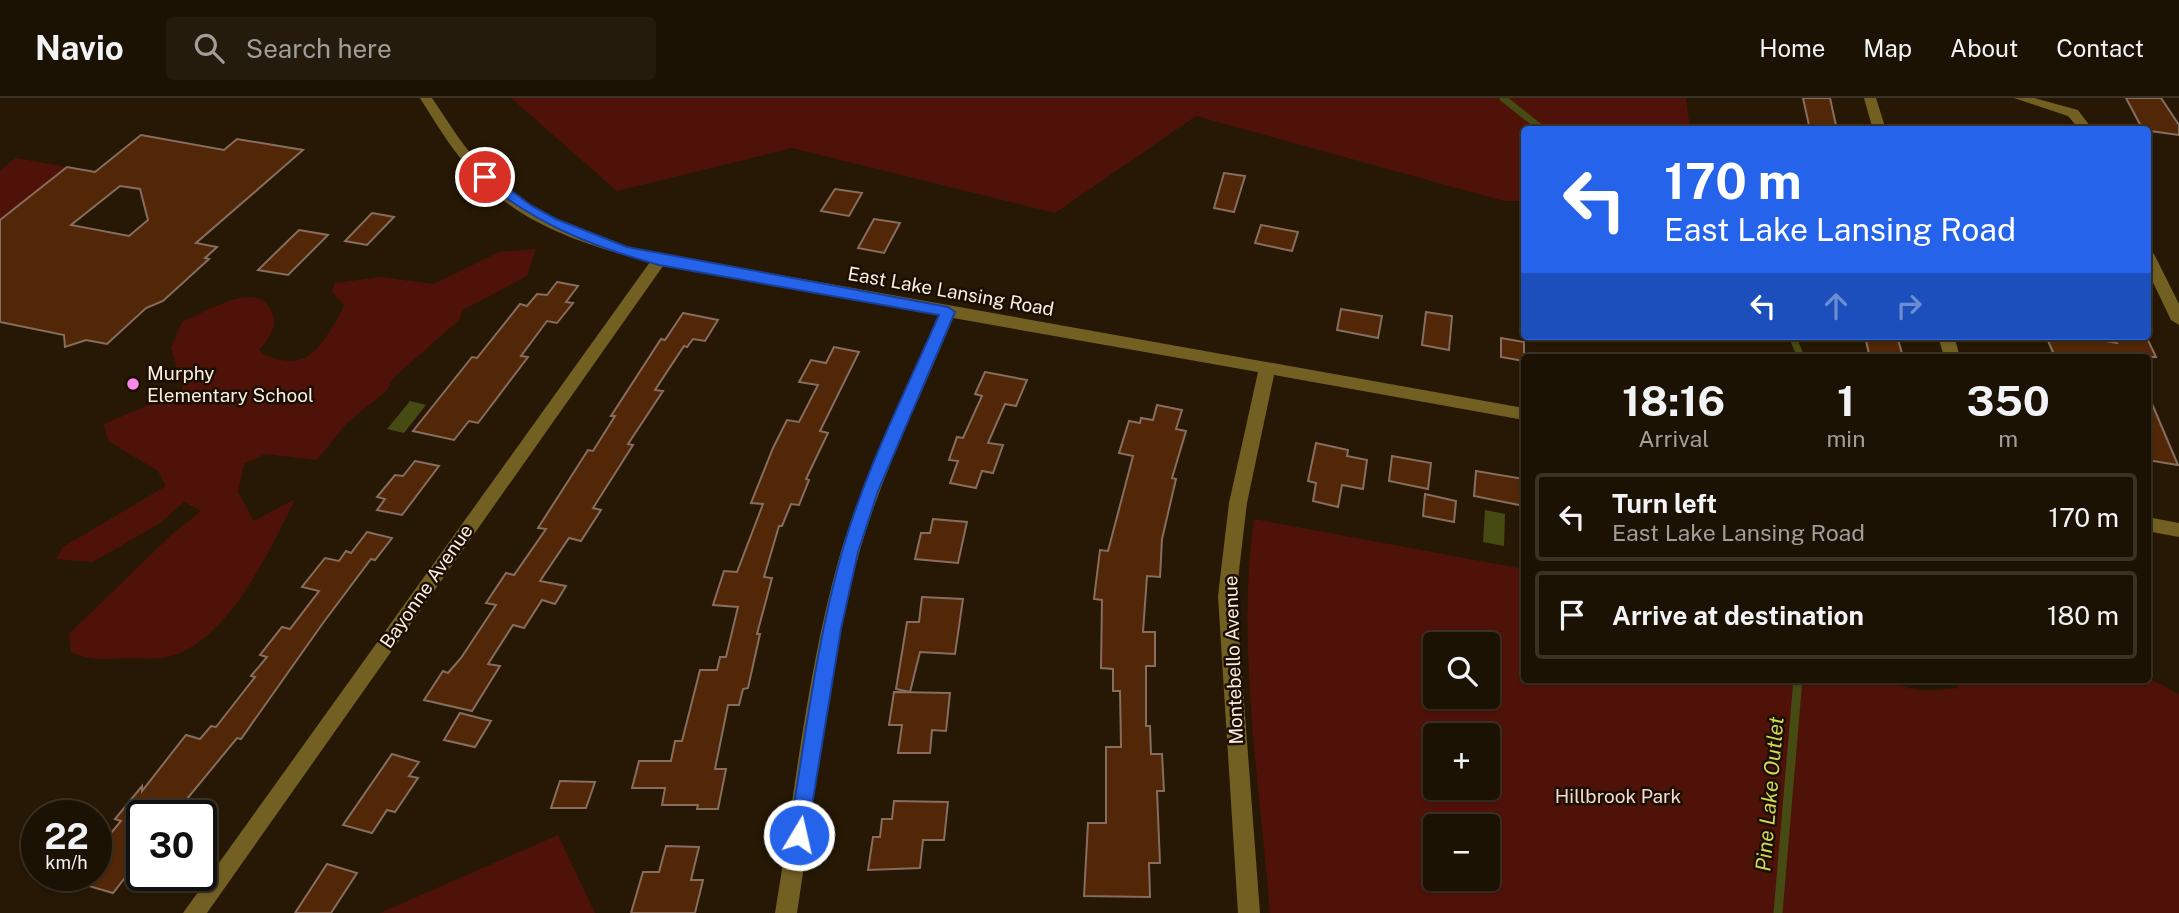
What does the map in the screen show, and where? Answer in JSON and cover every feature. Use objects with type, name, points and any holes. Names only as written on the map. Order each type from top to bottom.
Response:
[{"type":"street","name":"East Lake Lansing Road","points":[[426,98],[460,148],[485,177],[527,209],[589,239],[659,260],[1521,413]]},
{"type":"street","points":[[1870,98],[1879,126]]},
{"type":"street","points":[[2020,98],[2056,106],[2073,113],[2086,126]]},
{"type":"street","name":"Bayonne Avenue","points":[[194,913],[659,260]]},
{"type":"street","points":[[2151,262],[2179,320]]},
{"type":"street","points":[[786,913],[833,629],[850,552],[870,491],[948,312]]},
{"type":"street","name":"Montebello Avenue","points":[[1249,913],[1227,596],[1238,503],[1267,369]]},
{"type":"street","points":[[2151,525],[2179,530]]},
{"type":"green space","points":[[511,98],[1686,98],[1690,126],[1521,126],[1521,201],[1504,201],[1196,116],[1055,213],[792,148],[617,191]]},
{"type":"green space","points":[[16,158],[67,167],[0,220],[0,170]]},
{"type":"green space","points":[[536,249],[527,276],[463,310],[459,320],[393,378],[387,390],[347,423],[317,460],[265,454],[244,464],[238,492],[254,521],[295,499],[246,590],[211,632],[192,647],[161,658],[99,659],[71,652],[69,634],[169,537],[201,511],[184,502],[160,523],[93,562],[56,559],[63,547],[166,486],[158,471],[108,441],[104,424],[183,390],[171,347],[182,322],[233,300],[258,298],[267,304],[274,321],[270,334],[259,350],[277,359],[298,360],[310,355],[319,345],[342,310],[344,305],[332,292],[335,283],[380,277],[434,284],[499,252]]},
{"type":"green space","name":"Hillbrook Park","points":[[1254,519],[1521,568],[1521,683],[1898,683],[1915,689],[1931,690],[1957,688],[1957,683],[2151,683],[2151,679],[2179,694],[2179,913],[1270,913],[1249,666],[1249,567]]},
{"type":"green space","points":[[558,835],[595,913],[380,913]]},
{"type":"shaded area","points":[[410,401],[426,405],[404,433],[387,429]]},
{"type":"shaded area","points":[[1485,510],[1505,514],[1504,546],[1483,542]]},
{"type":"building","points":[[1803,98],[1830,98],[1836,126],[1809,126]]},
{"type":"building","points":[[2126,98],[2161,98],[2179,125],[2179,135],[2151,131],[2151,126],[2141,126]]},
{"type":"building","points":[[141,135],[224,150],[237,139],[303,150],[196,243],[217,247],[205,258],[209,259],[163,301],[146,308],[107,344],[86,340],[65,347],[64,335],[0,322],[0,220],[67,167],[95,172]],"holes":[[[120,186],[140,189],[148,220],[129,236],[71,225]]]},
{"type":"building","points":[[1224,173],[1245,176],[1234,212],[1214,208]]},
{"type":"building","points":[[835,189],[862,193],[849,216],[821,211]]},
{"type":"building","points":[[372,213],[394,217],[367,245],[345,241]]},
{"type":"building","points":[[874,219],[900,223],[884,253],[858,248]]},
{"type":"building","points":[[1261,225],[1298,232],[1292,251],[1255,243]]},
{"type":"building","points":[[299,230],[328,235],[288,275],[258,270]]},
{"type":"building","points":[[557,282],[578,286],[566,302],[573,303],[557,323],[547,321],[521,356],[528,357],[478,423],[469,421],[454,440],[413,431],[472,357],[477,358],[520,304],[527,306],[537,294],[547,295]]},
{"type":"building","points":[[1341,309],[1382,316],[1378,338],[1337,330]]},
{"type":"building","points":[[1426,312],[1452,316],[1449,350],[1422,345]]},
{"type":"building","points":[[683,313],[718,320],[705,341],[693,339],[687,347],[684,346],[655,390],[663,391],[628,444],[633,445],[593,508],[601,510],[581,541],[569,538],[540,581],[566,586],[555,604],[542,600],[524,628],[513,625],[488,664],[500,666],[472,711],[424,700],[443,671],[448,673],[461,658],[496,605],[486,603],[506,573],[514,575],[546,529],[538,528],[588,450],[593,451],[615,416],[611,416],[661,339],[665,340]]},
{"type":"building","points":[[1501,338],[1524,342],[1521,360],[1501,357]]},
{"type":"building","points":[[1866,340],[1898,340],[1902,354],[1869,354]]},
{"type":"building","points":[[2048,340],[2099,340],[2117,343],[2116,340],[2148,340],[2156,357],[2151,357],[2151,354],[2054,354]]},
{"type":"building","points":[[834,347],[859,352],[820,431],[828,433],[806,479],[809,480],[799,505],[791,504],[782,526],[779,526],[764,577],[772,578],[757,634],[760,634],[748,688],[743,689],[739,705],[728,705],[715,769],[726,769],[718,809],[697,809],[698,805],[662,805],[665,788],[632,788],[639,761],[671,761],[675,741],[682,741],[700,670],[717,670],[720,657],[726,657],[738,607],[713,605],[724,571],[737,572],[763,504],[751,503],[773,448],[787,420],[799,422],[818,385],[799,382],[811,360],[826,363]]},
{"type":"building","points":[[985,372],[1027,380],[1016,406],[1005,404],[988,443],[1003,445],[993,473],[982,471],[976,488],[950,483],[958,461],[949,460],[957,437],[963,438],[982,396],[975,394]]},
{"type":"building","points":[[2151,401],[2178,465],[2151,461]]},
{"type":"building","points":[[1157,405],[1182,410],[1176,429],[1186,431],[1172,478],[1176,479],[1162,539],[1160,577],[1147,576],[1143,632],[1155,632],[1155,666],[1146,666],[1146,726],[1150,726],[1151,754],[1162,754],[1164,791],[1157,791],[1160,863],[1149,863],[1150,897],[1084,896],[1088,823],[1106,823],[1106,747],[1121,747],[1120,691],[1113,691],[1113,669],[1101,668],[1102,600],[1094,599],[1100,550],[1108,551],[1133,456],[1119,453],[1129,421],[1140,423],[1141,418],[1153,420]]},
{"type":"building","points":[[1316,443],[1348,450],[1347,456],[1367,460],[1363,489],[1342,485],[1338,507],[1313,501],[1316,483],[1308,481]]},
{"type":"building","points":[[1392,456],[1431,463],[1428,489],[1389,481]]},
{"type":"building","points":[[415,461],[439,466],[402,515],[377,510],[385,499],[377,497],[395,475],[403,476]]},
{"type":"building","points":[[1476,471],[1521,478],[1521,505],[1474,496]]},
{"type":"building","points":[[1425,494],[1456,501],[1454,522],[1423,516]]},
{"type":"building","points":[[933,519],[967,522],[958,563],[915,559],[921,533],[930,533]]},
{"type":"building","points":[[367,532],[392,538],[375,560],[371,559],[241,739],[237,738],[186,800],[131,800],[142,786],[142,791],[186,735],[200,739],[211,726],[216,727],[267,657],[260,655],[282,627],[290,629],[319,591],[302,587],[325,558],[339,561],[346,551],[351,553]]},
{"type":"building","points":[[922,597],[963,599],[955,654],[920,652],[910,692],[896,689],[907,622],[919,622]]},
{"type":"building","points":[[894,692],[950,693],[946,731],[932,730],[930,753],[898,753],[902,725],[889,725]]},
{"type":"building","points":[[460,713],[491,721],[475,747],[444,740]]},
{"type":"building","points":[[392,754],[419,762],[409,776],[418,778],[395,812],[387,810],[372,833],[343,825]]},
{"type":"building","points":[[560,781],[595,782],[586,808],[551,808]]},
{"type":"building","points":[[894,801],[948,802],[944,840],[923,840],[920,868],[868,870],[873,837],[880,837],[882,819],[892,819]]},
{"type":"building","points":[[126,806],[126,876],[113,893],[106,891],[112,891],[112,832],[121,821],[115,819]]},
{"type":"building","points":[[666,846],[699,847],[691,880],[703,880],[695,913],[631,913],[643,872],[659,872]]},
{"type":"building","points":[[327,864],[357,873],[331,913],[295,913]]},
{"type":"waterway","name":"Pine Lake Outlet","points":[[1503,98],[1538,126]]},
{"type":"waterway","name":"Pine Lake Outlet","points":[[1794,340],[1800,354]]},
{"type":"waterway","name":"Pine Lake Outlet","points":[[1778,913],[1798,683]]},
{"type":"place","name":"Murphy Elementary School","points":[[133,384]]},
{"type":"route","points":[[485,177],[527,209],[551,222],[623,251],[659,260],[948,312],[870,491],[850,552],[833,629],[799,835]]}]
